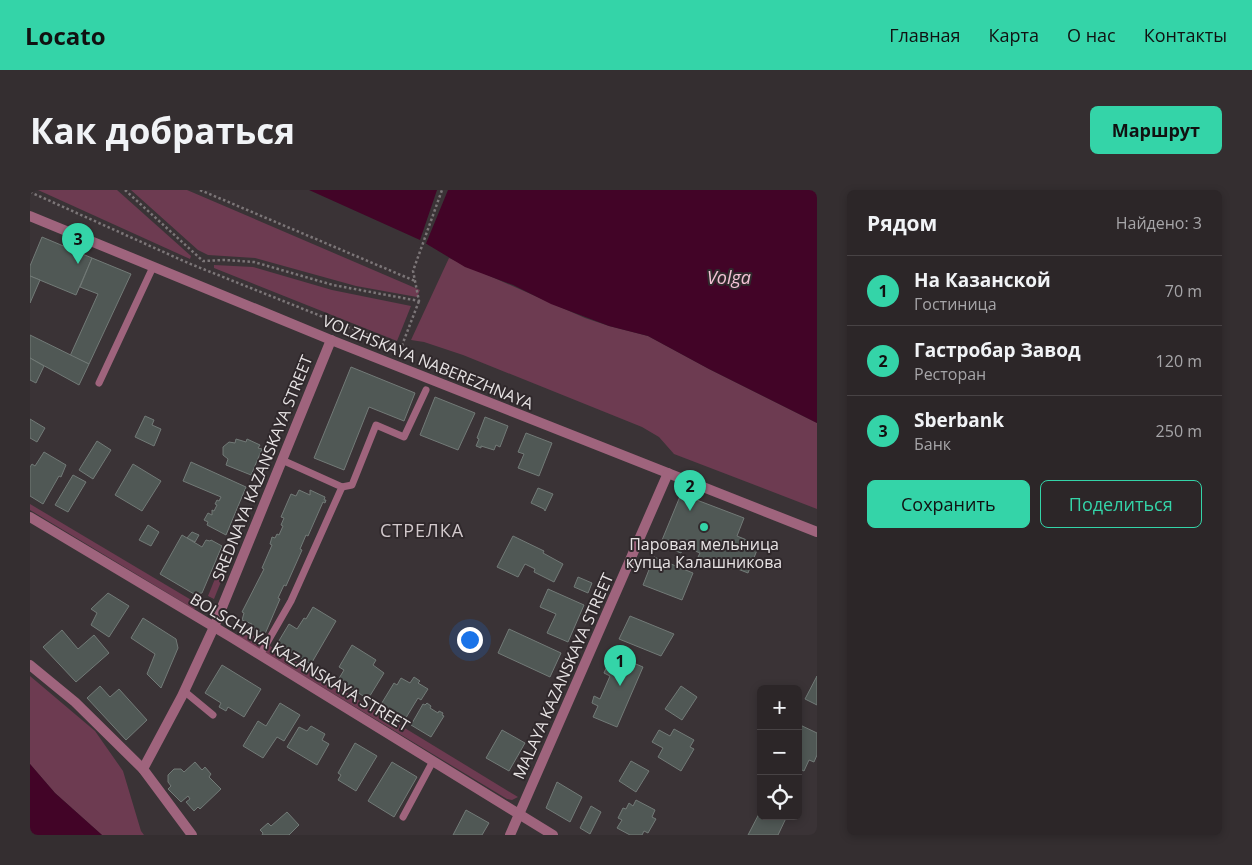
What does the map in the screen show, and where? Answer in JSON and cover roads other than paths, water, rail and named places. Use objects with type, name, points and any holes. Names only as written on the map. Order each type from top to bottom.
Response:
[{"type":"street","name":"VOLZHSKAYA NABEREZHNAYA","points":[[30,216],[331,340],[817,532]]},
{"type":"street","name":"SREDNAYA KAZANSKAYA STREET","points":[[143,769],[184,691],[214,627],[331,340]]},
{"type":"street","name":"MALAYA KAZANSKAYA STREET","points":[[510,835],[668,473]]},
{"type":"street","name":"BOLSCHAYA KAZANSKAYA STREET","points":[[30,517],[554,835]]},
{"type":"street","points":[[30,666],[75,702],[143,769],[192,835]]},
{"type":"lane","points":[[99,383],[153,266]]},
{"type":"lane","points":[[282,460],[342,487],[352,485],[376,425],[404,437],[426,390]]},
{"type":"lane","points":[[260,655],[291,601],[342,487]]},
{"type":"lane","points":[[184,691],[213,715]]},
{"type":"lane","points":[[403,817],[433,761]]},
{"type":"water","name":"Volga","points":[[309,190],[817,190],[817,423],[648,336],[609,326],[551,304],[513,285],[465,267],[420,240]]},
{"type":"water","points":[[30,764],[55,793],[102,835],[30,835]]},
{"type":"place","name":"Sberbank","points":[[78,264]]},
{"type":"place","name":"Гастробар Завод","points":[[690,511]]},
{"type":"place","name":"Паровая мельница купца Калашникова","points":[[704,527]]},
{"type":"place","name":"На Казанской","points":[[620,686]]},
{"type":"district","name":"СТРЕЛКА","points":[[422,531]]}]
